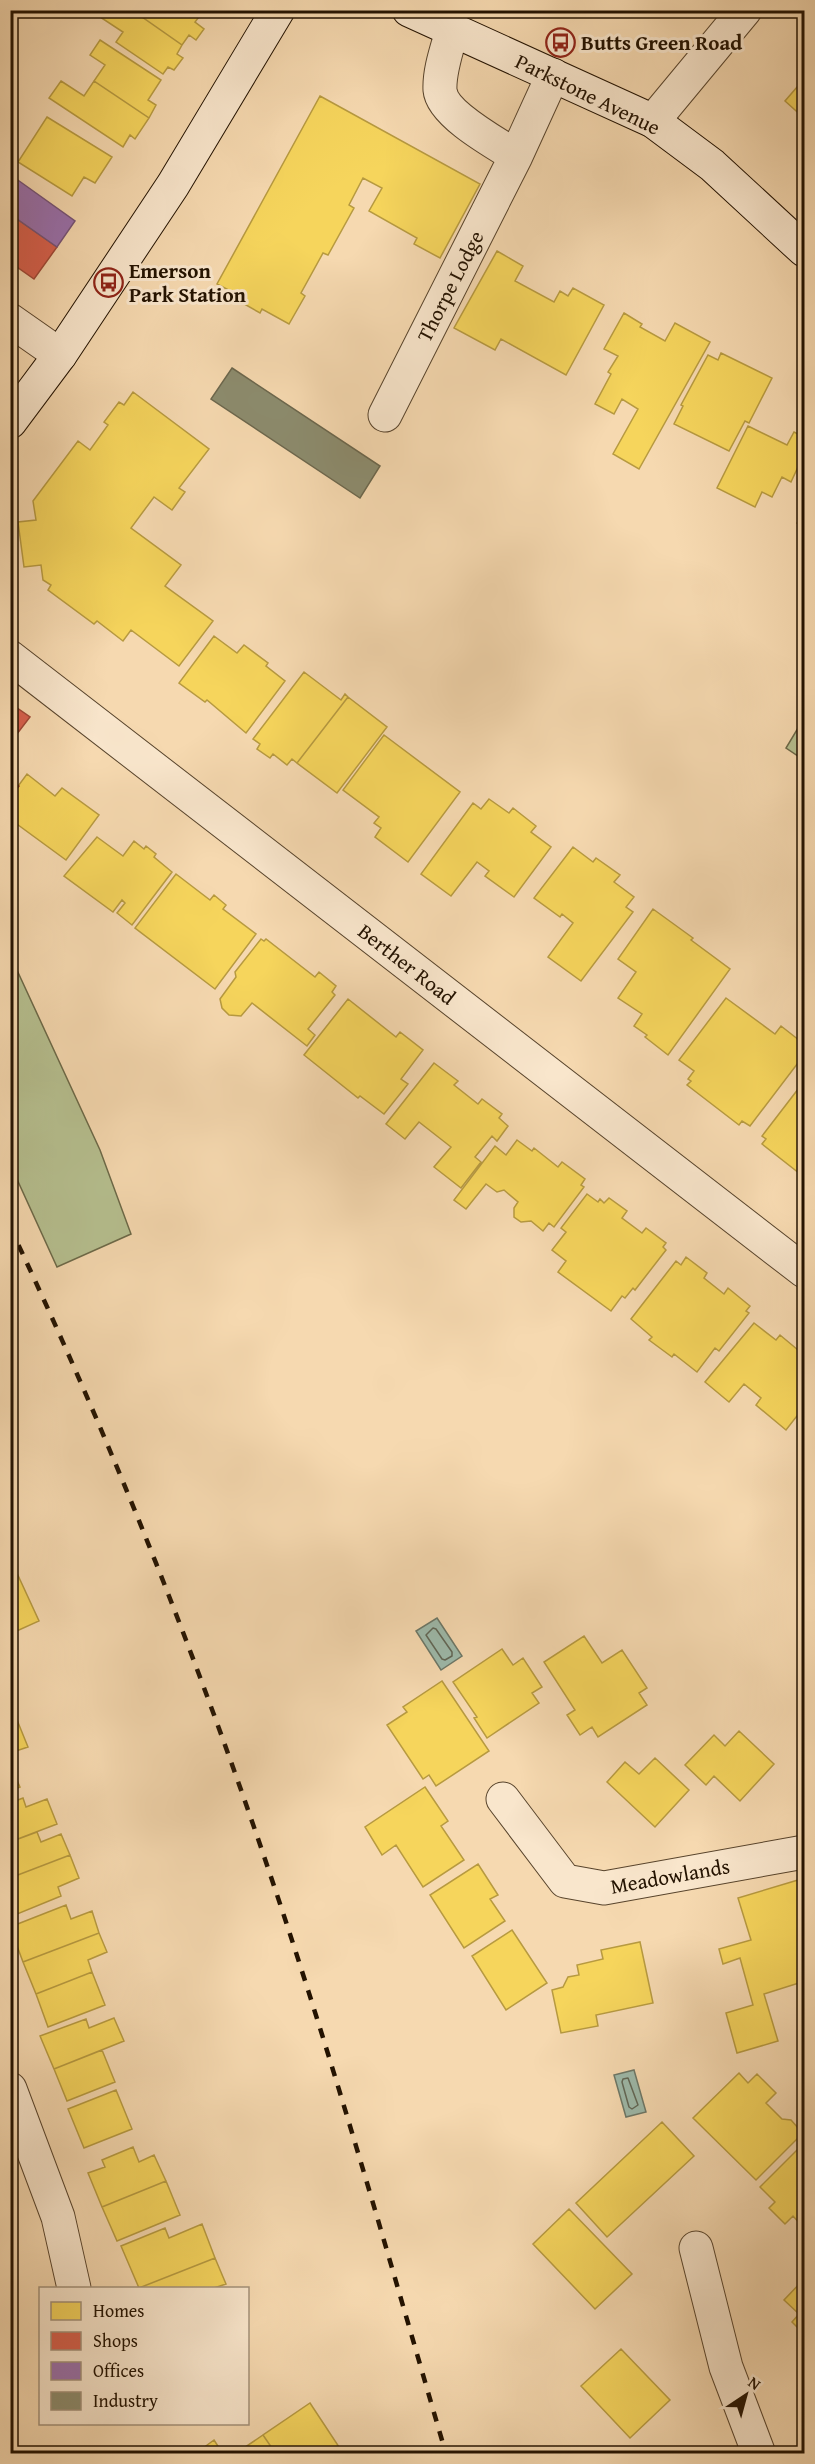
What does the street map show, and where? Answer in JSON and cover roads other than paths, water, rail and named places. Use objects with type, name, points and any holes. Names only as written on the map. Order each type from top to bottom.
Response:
[{"type":"street","points":[[10,422],[60,355],[173,185],[265,36],[278,10]]},
{"type":"street","name":"Parkstone Avenue","points":[[409,10],[653,121],[712,165],[804,250]]},
{"type":"street","points":[[653,121],[745,10]]},
{"type":"street","points":[[452,31],[444,60],[440,92],[454,114],[516,156]]},
{"type":"street","name":"Thorpe Lodge","points":[[385,415],[516,156],[554,75]]},
{"type":"street","points":[[10,320],[60,355]]},
{"type":"street","name":"Berther Road","points":[[10,657],[804,1271]]},
{"type":"street","name":"Meadowlands","points":[[503,1799],[565,1881],[604,1888],[804,1852]]},
{"type":"street","points":[[10,2089],[58,2217],[74,2287]]},
{"type":"street","points":[[696,2248],[726,2367],[759,2454]]},
{"type":"water","points":[[437,1618],[462,1656],[441,1670],[416,1631]]},
{"type":"water","points":[[634,2070],[646,2112],[626,2117],[614,2075]]},
{"type":"railway","points":[[10,1227],[82,1385],[149,1545],[241,1789],[339,2088],[446,2454]]},
{"type":"place","name":"Butts Green Road","points":[[560,42]]},
{"type":"place","name":"Emerson Park Station","points":[[108,282]]}]
